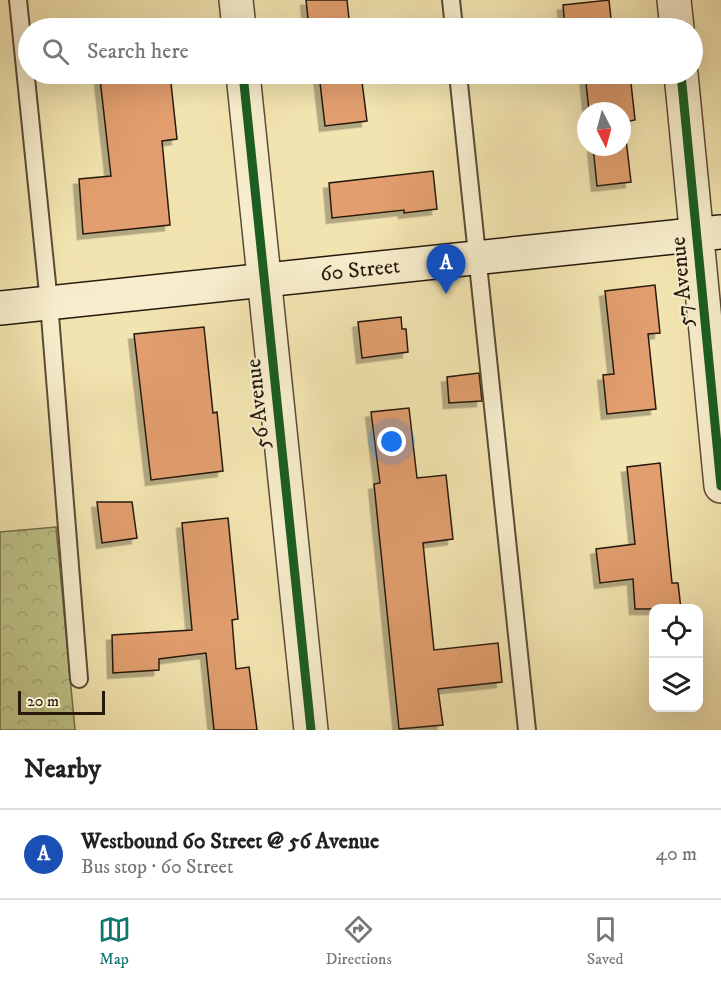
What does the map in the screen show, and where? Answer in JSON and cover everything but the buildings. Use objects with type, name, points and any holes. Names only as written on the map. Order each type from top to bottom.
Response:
[{"type":"street","points":[[236,0],[238,18]]},
{"type":"street","points":[[674,0],[676,18]]},
{"type":"street","name":"56 Avenue","points":[[244,84],[311,730]]},
{"type":"street","name":"57 Avenue","points":[[683,84],[709,233],[708,370],[721,486]]},
{"type":"street","name":"60 Street","points":[[0,308],[709,233]]},
{"type":"lane","points":[[18,0],[20,18]]},
{"type":"lane","points":[[451,0],[453,18]]},
{"type":"lane","points":[[27,84],[49,303],[79,679]]},
{"type":"lane","points":[[460,84],[527,730]]},
{"type":"green space","points":[[56,527],[75,730],[0,730],[0,532]]},
{"type":"cycle path","points":[[244,84],[311,730]]},
{"type":"cycle path","points":[[682,84],[721,486]]},
{"type":"place","name":"Westbound 60 Street @ 56 Avenue","points":[[446,294]]}]
